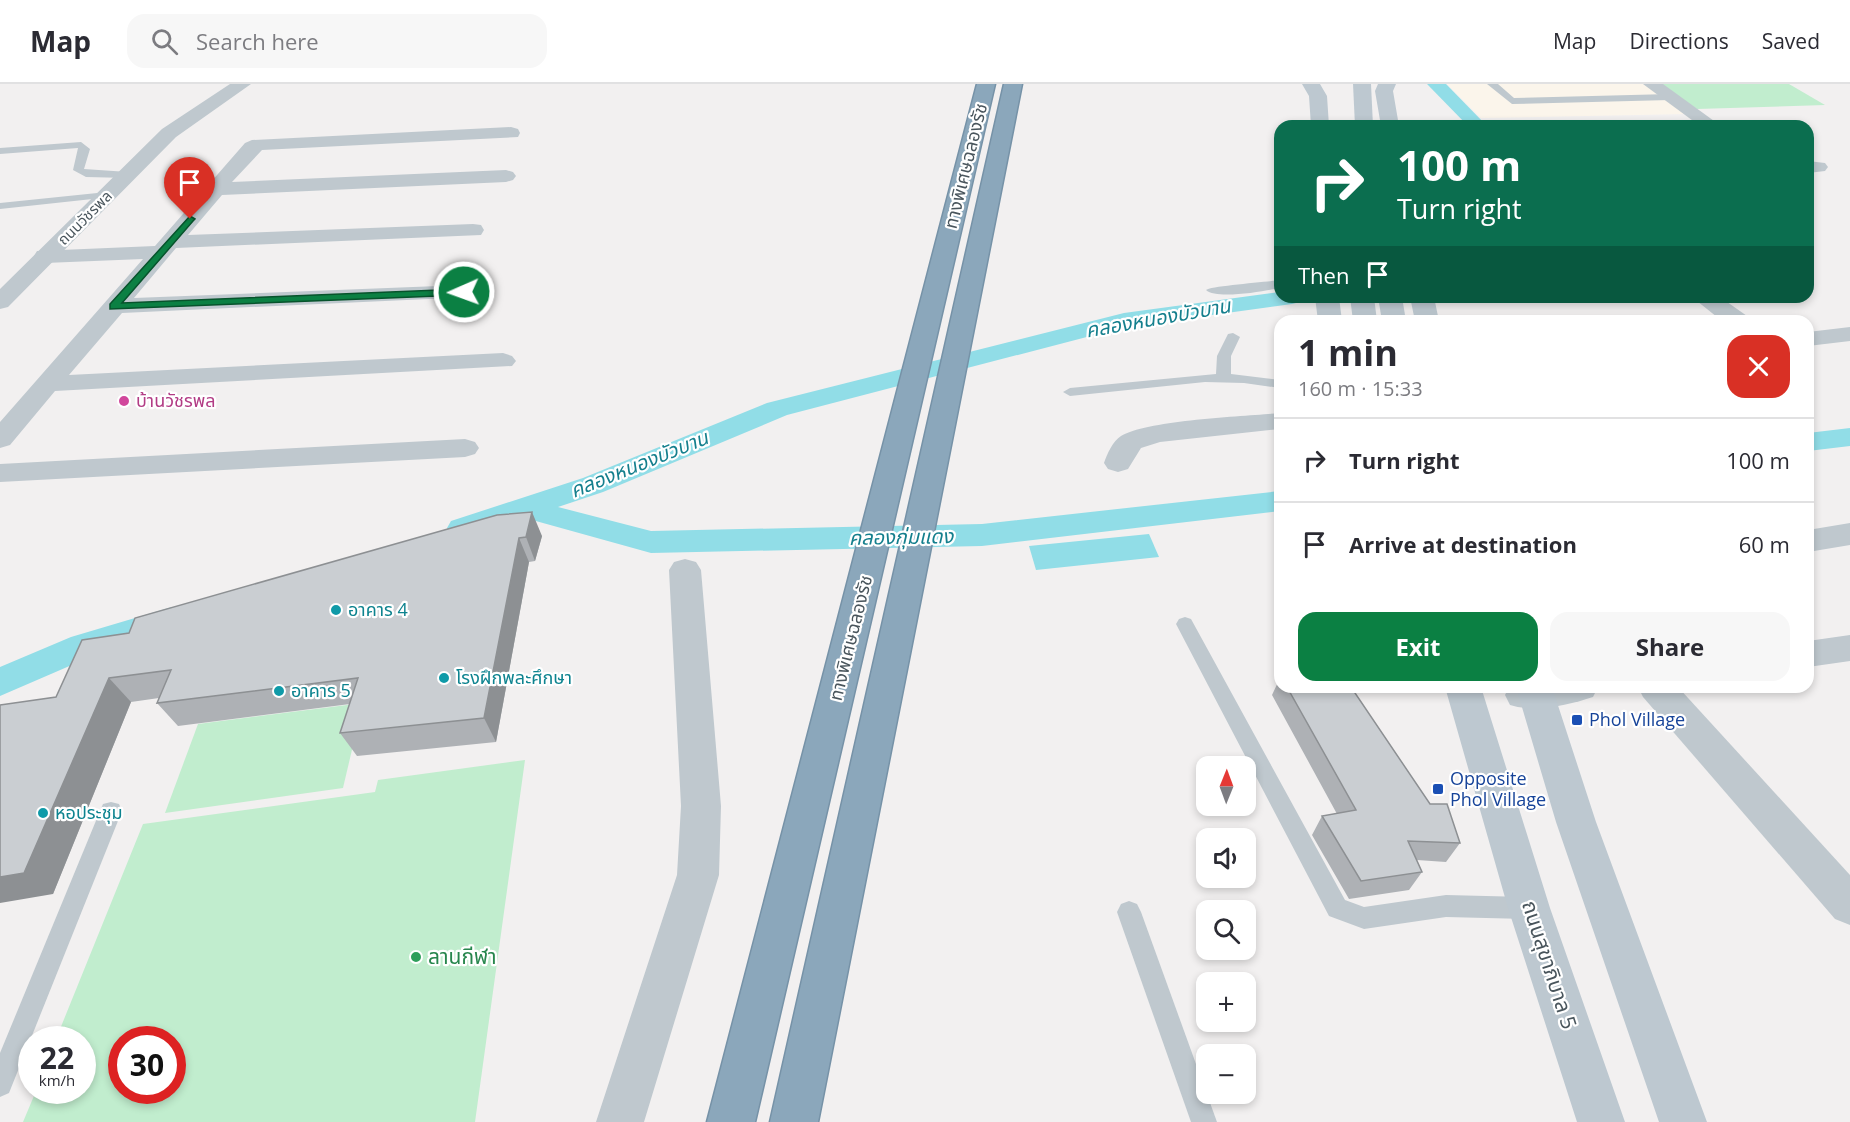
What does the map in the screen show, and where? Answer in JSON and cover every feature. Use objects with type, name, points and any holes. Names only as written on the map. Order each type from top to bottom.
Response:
[{"type":"highway","name":"ทางพิเศษฉลองรัช","points":[[731,1122],[986,84]]},
{"type":"highway","name":"ทางพิเศษฉลองรัช","points":[[794,1122],[1013,84]]},
{"type":"main road","points":[[1362,84],[1364,120]]},
{"type":"main road","points":[[1385,86],[1389,120]]},
{"type":"main road","points":[[1316,88],[1319,120]]},
{"type":"main road","name":"ถนนสุขาภิบาล 5","points":[[1454,693],[1498,807]]},
{"type":"main road","name":"ถนนสุขาภิบาล 5","points":[[1465,693],[1529,908],[1601,1122]]},
{"type":"main road","points":[[1529,693],[1683,1122]]},
{"type":"street","name":"ถนนวัชรพล","points":[[0,302],[169,133],[242,84]]},
{"type":"street","points":[[1652,84],[1704,120]]},
{"type":"street","name":"ถนนวัชรพล","points":[[169,133],[185,103]]},
{"type":"street","points":[[0,439],[45,384],[252,147],[259,144],[512,134]]},
{"type":"street","points":[[214,189],[506,176]]},
{"type":"street","points":[[45,256],[170,243],[473,230]]},
{"type":"street","points":[[64,238],[170,243]]},
{"type":"street","points":[[114,306],[464,292]]},
{"type":"street","points":[[1712,303],[1730,315]]},
{"type":"street","points":[[1814,338],[1850,334]]},
{"type":"street","points":[[45,384],[503,361]]},
{"type":"street","points":[[1118,463],[1127,448],[1141,438],[1156,434],[1274,422]]},
{"type":"street","points":[[0,473],[465,448]]},
{"type":"street","points":[[1814,541],[1846,539]]},
{"type":"street","points":[[620,1122],[698,875],[701,806],[685,570]]},
{"type":"street","points":[[1814,653],[1850,648]]},
{"type":"street","points":[[1661,693],[1850,905]]},
{"type":"lane","points":[[1492,84],[1512,101],[1671,97]]},
{"type":"lane","points":[[0,151],[81,145],[85,149],[78,170],[86,174],[128,175]]},
{"type":"lane","points":[[0,206],[107,195]]},
{"type":"lane","points":[[1212,290],[1251,289],[1274,285]]},
{"type":"lane","points":[[1224,377],[1221,364],[1224,352],[1233,337]]},
{"type":"lane","points":[[1070,392],[1224,377],[1274,383]]},
{"type":"lane","points":[[1185,624],[1336,908],[1364,918],[1446,906],[1529,908]]},
{"type":"lane","points":[[0,1084],[111,811]]},
{"type":"lane","points":[[1129,912],[1204,1122]]},
{"type":"shaded area","points":[[1447,84],[1645,84],[1688,114],[1481,118]]},
{"type":"green space","points":[[1660,84],[1789,84],[1825,105],[1697,109]]},
{"type":"green space","points":[[363,703],[343,788],[165,813],[198,724]]},
{"type":"green space","points":[[525,760],[475,1122],[23,1122],[31,1104],[96,1104],[96,1026],[61,1026],[143,824],[375,792],[378,780]]},
{"type":"water","points":[[1149,534],[1159,557],[1036,570],[1029,546]]},
{"type":"building","points":[[532,512],[526,537],[519,538],[484,718],[340,733],[358,678],[157,703],[171,670],[109,678],[24,873],[0,877],[0,705],[56,697],[82,640],[129,633],[135,618],[497,515]]},
{"type":"building","points":[[1290,693],[1355,693],[1430,804],[1447,804],[1460,843],[1408,841],[1422,872],[1361,881],[1322,816],[1356,810]]},
{"type":"waterway","name":"คลองหนองบัวบาน","points":[[1436,84],[1472,120]]},
{"type":"waterway","name":"คลองหนองบัวบาน","points":[[462,528],[593,485],[777,409],[1124,320],[1274,299]]},
{"type":"waterway","name":"คลองกุ่มแดง","points":[[1814,441],[1850,437]]},
{"type":"waterway","name":"คลองกุ่มแดง","points":[[525,508],[651,542],[982,535],[1274,502]]},
{"type":"waterway","name":"คลองหนองบัวบาน","points":[[0,682],[83,646],[172,619]]},
{"type":"place","name":"บ้านวัชรพล","points":[[124,401]]},
{"type":"place","name":"อาคาร 4","points":[[336,610]]},
{"type":"place","name":"โรงฝึกพละศึกษา","points":[[444,678]]},
{"type":"place","name":"อาคาร 5","points":[[279,691]]},
{"type":"place","name":"Phol Village","points":[[1577,720]]},
{"type":"place","name":"Opposite Phol Village","points":[[1438,789]]},
{"type":"place","name":"หอประชุม","points":[[43,813]]},
{"type":"place","name":"ลานกีฬา","points":[[416,957]]},
{"type":"route","points":[[190,219],[114,306],[464,292]]}]
